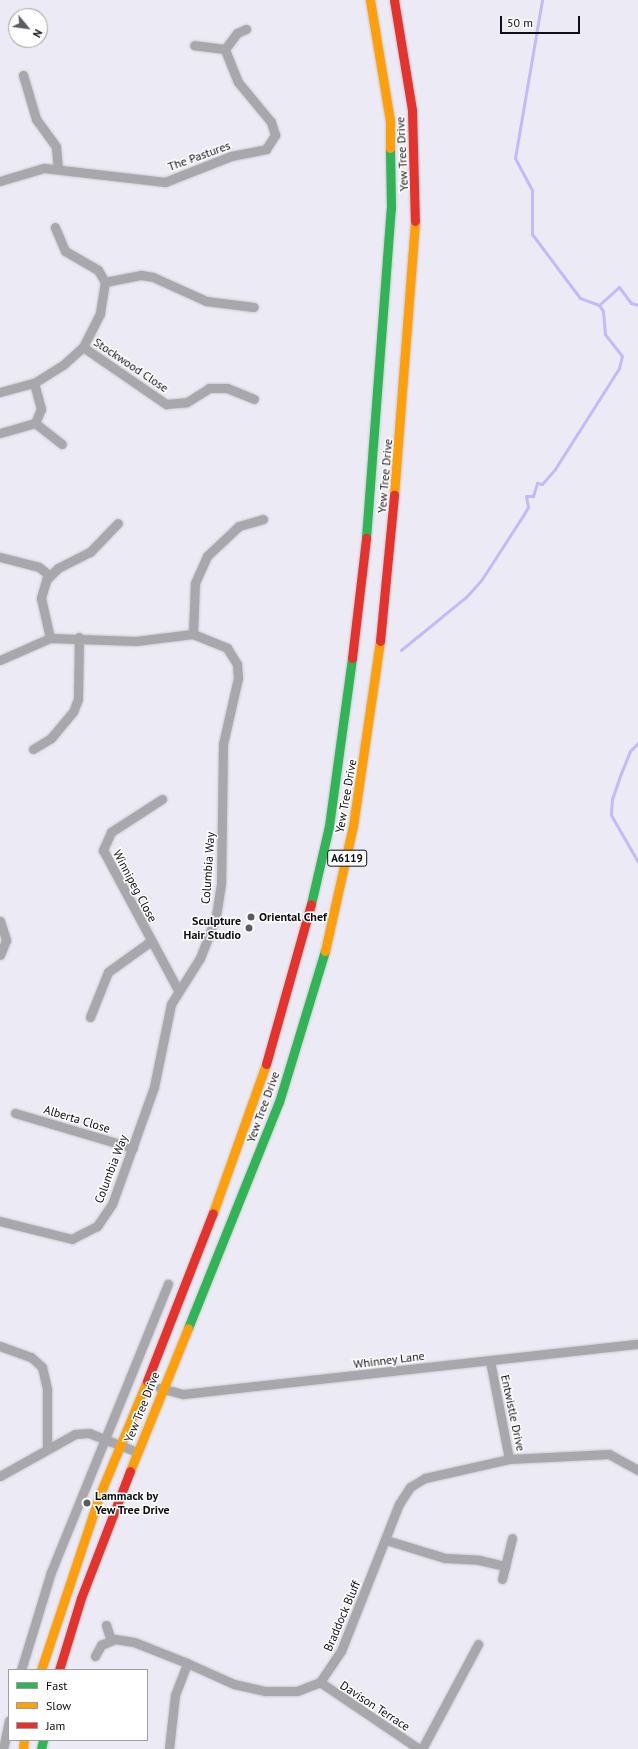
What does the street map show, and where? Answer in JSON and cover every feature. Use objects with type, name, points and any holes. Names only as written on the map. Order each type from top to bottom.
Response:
[{"type":"highway","name":"Yew Tree Drive","points":[[40,1669],[70,1575],[119,1445],[222,1191],[288,997],[314,898],[342,751],[376,443],[391,161],[383,66],[370,0]]},
{"type":"highway","name":"Yew Tree Drive","points":[[59,1669],[81,1598],[137,1452],[279,1102],[311,1002],[336,907],[365,755],[386,592],[399,454],[416,161],[407,73],[394,0]]},
{"type":"highway","points":[[391,161],[416,161]]},
{"type":"highway","points":[[342,751],[365,755]]},
{"type":"highway","points":[[288,997],[311,1002]]},
{"type":"street","points":[[194,44],[225,49],[237,33],[246,29]]},
{"type":"street","name":"The Pastures","points":[[0,181],[31,171],[58,168],[130,180],[165,182],[231,156],[266,149],[274,135],[271,122],[238,82],[225,49]]},
{"type":"street","points":[[23,75],[36,119],[56,147],[58,168]]},
{"type":"street","points":[[0,392],[34,383],[54,372],[83,347],[100,313],[105,282],[98,270],[65,251],[55,227]]},
{"type":"street","points":[[105,282],[141,275],[154,277],[206,301],[254,307]]},
{"type":"street","name":"Stockwood Close","points":[[83,347],[166,404],[187,402],[209,388],[226,388],[254,399]]},
{"type":"street","points":[[34,383],[41,409],[35,423]]},
{"type":"street","points":[[0,433],[35,423]]},
{"type":"street","points":[[35,423],[62,444]]},
{"type":"street","points":[[193,634],[195,583],[207,556],[240,526],[263,519]]},
{"type":"street","points":[[50,638],[41,598],[49,575],[90,552],[118,523]]},
{"type":"street","points":[[0,557],[39,567],[49,575]]},
{"type":"street","name":"Columbia Way","points":[[0,660],[50,638],[79,637],[136,641],[193,634],[227,648],[237,664],[238,678],[223,744],[221,884],[216,917],[200,958],[178,990],[171,1004],[154,1087],[133,1148],[106,1214],[87,1233],[66,1239],[0,1220]]},
{"type":"street","points":[[33,749],[51,738],[73,712],[78,699],[79,637]]},
{"type":"street","name":"Winnipeg Close","points":[[162,799],[111,832],[103,850],[150,941],[178,990]]},
{"type":"street","points":[[0,921],[6,940],[0,955]]},
{"type":"street","name":"Winnipeg Close","points":[[90,1017],[108,972],[150,941]]},
{"type":"street","name":"Alberta Close","points":[[15,1113],[133,1148]]},
{"type":"street","points":[[21,1669],[37,1612],[103,1437],[168,1284]]},
{"type":"street","name":"Whinney Lane","points":[[144,1382],[162,1389],[183,1394],[638,1344]]},
{"type":"street","points":[[0,1346],[31,1357],[42,1366],[47,1389],[47,1447]]},
{"type":"street","name":"Entwistle Drive","points":[[490,1361],[509,1459],[609,1454],[638,1470]]},
{"type":"street","points":[[0,1476],[47,1447],[75,1434],[103,1437],[137,1452]]},
{"type":"street","name":"Braddock Bluff","points":[[320,1682],[341,1651],[399,1504],[410,1487],[425,1478],[509,1459]]},
{"type":"street","points":[[502,1579],[512,1538]]},
{"type":"street","points":[[386,1540],[445,1558],[479,1560],[505,1566]]},
{"type":"street","points":[[106,1625],[111,1640]]},
{"type":"street","points":[[95,1656],[101,1645],[111,1640],[134,1642],[234,1684],[265,1691],[297,1691],[320,1682]]},
{"type":"street","points":[[420,1749],[478,1644]]},
{"type":"street","points":[[169,1749],[175,1696],[187,1663]]},
{"type":"street","name":"Davison Terrace","points":[[320,1682],[420,1749]]},
{"type":"street","points":[[3,1749],[8,1725]]},
{"type":"waterway","points":[[401,650],[466,597],[482,579],[528,507],[526,496],[533,496],[537,483],[542,484],[555,469],[619,368],[622,356],[605,334],[603,311],[599,305],[580,298],[532,234],[532,190],[515,158],[542,0]]},
{"type":"waterway","points":[[599,305],[619,287],[631,303],[638,305]]},
{"type":"waterway","points":[[638,743],[630,751],[621,773],[612,799],[611,815],[638,862]]},
{"type":"traffic: fast","points":[[366,538],[391,208],[390,148]]},
{"type":"traffic: fast","points":[[311,904],[329,826],[352,658]]},
{"type":"traffic: fast","points":[[188,1328],[279,1102],[325,951]]},
{"type":"traffic: fast","points":[[41,1749],[43,1741]]},
{"type":"traffic: slow","points":[[370,0],[390,121],[390,148]]},
{"type":"traffic: slow","points":[[394,495],[415,221]]},
{"type":"traffic: slow","points":[[325,951],[353,826],[380,641]]},
{"type":"traffic: slow","points":[[213,1213],[266,1064]]},
{"type":"traffic: slow","points":[[130,1471],[188,1328]]},
{"type":"traffic: slow","points":[[41,1669],[100,1494],[147,1381]]},
{"type":"traffic: slow","points":[[23,1749],[24,1741]]},
{"type":"traffic: jam","points":[[394,0],[412,110],[415,221]]},
{"type":"traffic: jam","points":[[380,641],[394,495]]},
{"type":"traffic: jam","points":[[352,658],[366,538]]},
{"type":"traffic: jam","points":[[266,1064],[311,904]]},
{"type":"traffic: jam","points":[[147,1381],[213,1213]]},
{"type":"traffic: jam","points":[[59,1669],[81,1598],[130,1471]]},
{"type":"place","name":"Oriental Chef","points":[[251,917]]},
{"type":"place","name":"Sculpture Hair Studio","points":[[249,928]]},
{"type":"place","name":"Lammack by Yew Tree Drive","points":[[87,1503]]}]
